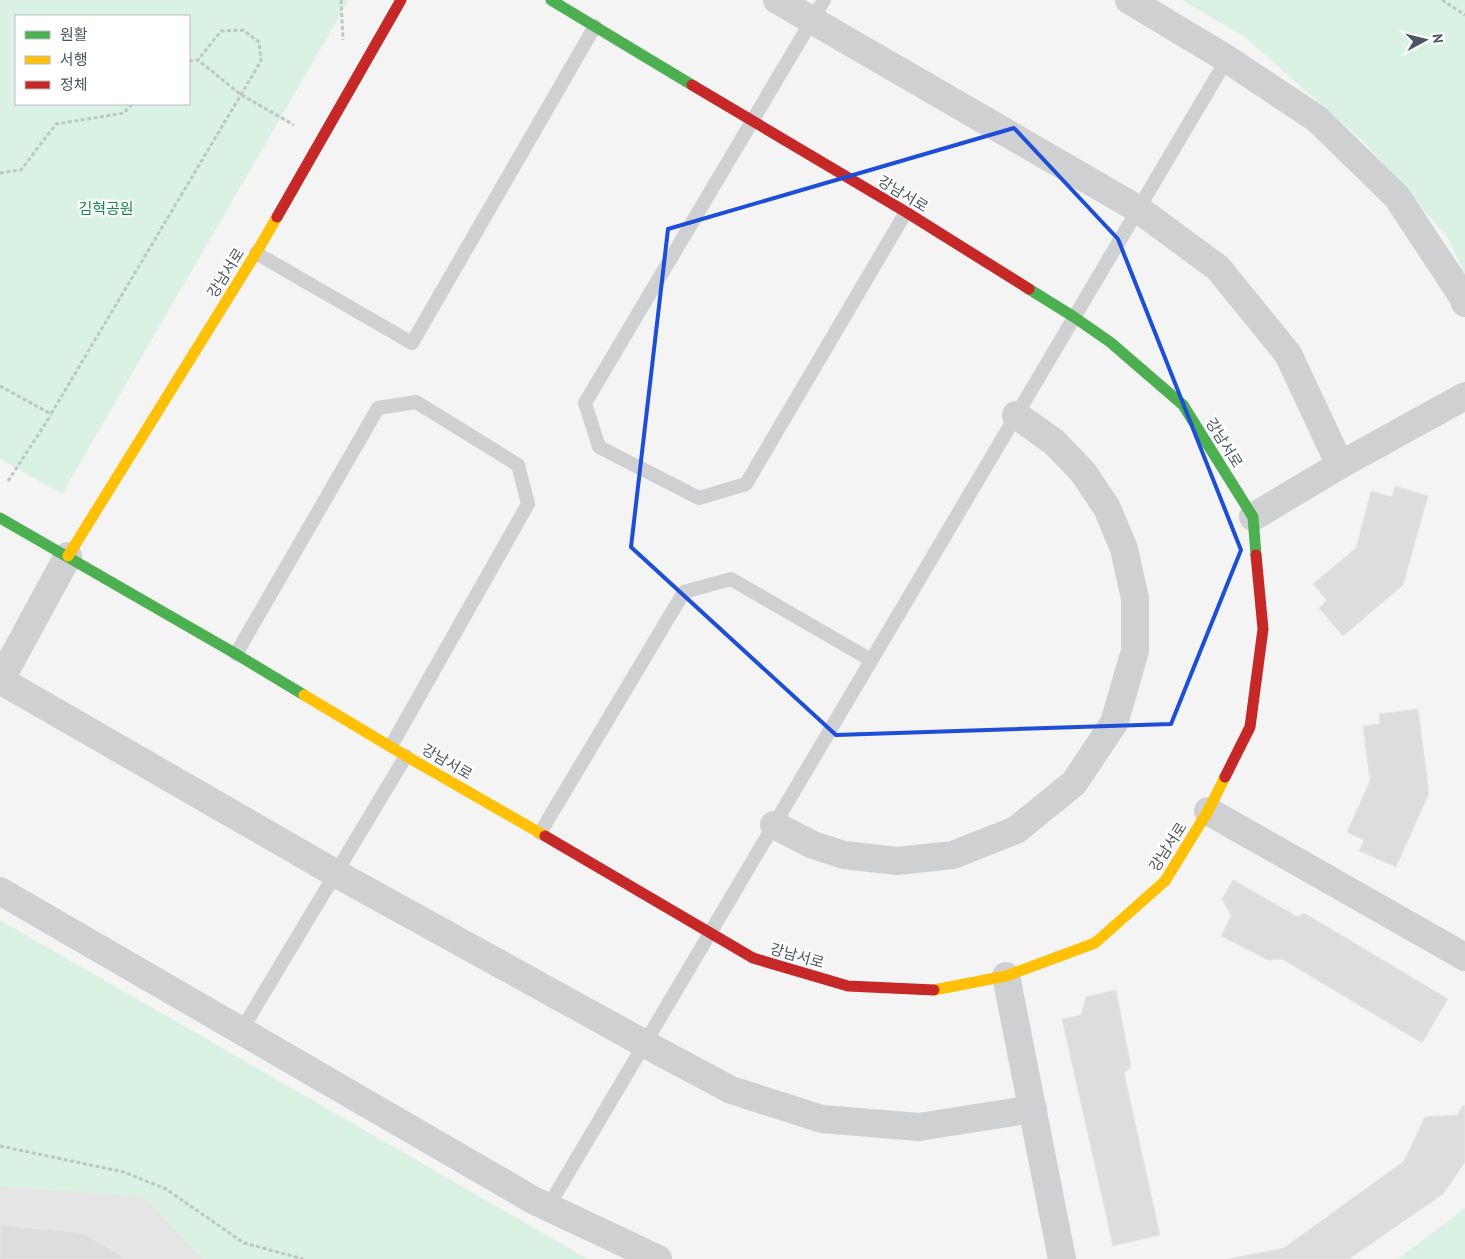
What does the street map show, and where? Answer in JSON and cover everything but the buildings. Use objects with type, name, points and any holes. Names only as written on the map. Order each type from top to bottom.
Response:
[{"type":"street","name":"강남서로","points":[[68,556],[256,253],[401,0]]},
{"type":"street","name":"강남서로","points":[[0,518],[236,654],[406,756],[540,832],[753,958],[848,986],[938,990],[1006,976],[1095,943],[1165,881],[1208,811],[1250,727],[1263,629],[1253,517],[1183,405],[1110,342],[1074,317],[906,212],[551,0]]},
{"type":"street","points":[[777,0],[818,10],[1138,209],[1218,268],[1288,354],[1340,465]]},
{"type":"street","points":[[1129,0],[1227,59],[1316,119],[1397,197],[1463,296],[1465,303]]},
{"type":"street","points":[[1253,517],[1340,465],[1465,396]]},
{"type":"street","points":[[774,825],[813,845],[844,854],[897,861],[953,855],[1016,830],[1074,783],[1114,723],[1134,651],[1135,598],[1124,549],[1107,508],[1083,472],[1054,442],[1016,415]]},
{"type":"street","points":[[68,556],[0,680],[336,873],[644,1044],[731,1090],[822,1119],[919,1127],[1033,1109]]},
{"type":"street","points":[[1208,811],[1465,957]]},
{"type":"street","points":[[0,891],[524,1195],[658,1259]]},
{"type":"street","points":[[1006,976],[1062,1259]]},
{"type":"lane","points":[[818,10],[584,403],[599,447],[699,498],[746,484],[906,212]]},
{"type":"lane","points":[[256,253],[412,343],[595,26]]},
{"type":"lane","points":[[548,1207],[1227,59]]},
{"type":"lane","points":[[236,654],[378,408],[416,402],[518,465],[528,504],[391,746]]},
{"type":"lane","points":[[540,832],[684,592],[731,579],[871,660]]},
{"type":"lane","points":[[241,1031],[406,756]]},
{"type":"path","points":[[341,0],[343,40]]},
{"type":"path","points":[[1442,0],[1465,15]]},
{"type":"path","points":[[8,481],[52,414],[240,94],[261,62],[259,42],[243,30],[221,31],[198,60],[190,61]]},
{"type":"path","points":[[198,60],[240,94],[294,125]]},
{"type":"path","points":[[0,172],[20,170],[56,124],[124,113],[131,105]]},
{"type":"path","points":[[0,386],[52,414]]},
{"type":"path","points":[[0,1146],[124,1172],[166,1189],[244,1242],[303,1259]]},
{"type":"highlighted area","points":[[1014,128],[1118,239],[1241,550],[1171,724],[836,735],[631,547],[668,229]]},
{"type":"shaded area","points":[[0,1186],[143,1196],[203,1259],[0,1259]]},
{"type":"green space","name":"김혁공원","points":[[0,0],[349,0],[62,494],[0,459]]},
{"type":"green space","points":[[1182,0],[1465,0],[1465,274],[1448,238],[1365,143],[1246,38]]},
{"type":"green space","points":[[0,920],[588,1259],[203,1259],[143,1196],[0,1186]]},
{"type":"green space","points":[[1465,1208],[1465,1259],[1398,1259]]},
{"type":"traffic: fast","points":[[551,0],[692,85]]},
{"type":"traffic: fast","points":[[1029,289],[1110,342],[1183,405],[1253,517],[1256,555]]},
{"type":"traffic: fast","points":[[0,518],[304,695]]},
{"type":"traffic: slow","points":[[68,556],[277,217]]},
{"type":"traffic: slow","points":[[304,695],[545,836]]},
{"type":"traffic: slow","points":[[934,990],[1006,976],[1095,943],[1165,881],[1208,811],[1225,777]]},
{"type":"traffic: jam","points":[[277,217],[401,0]]},
{"type":"traffic: jam","points":[[692,85],[906,212],[1029,289]]},
{"type":"traffic: jam","points":[[1225,777],[1250,727],[1263,629],[1256,555]]},
{"type":"traffic: jam","points":[[545,836],[753,958],[848,986],[934,990]]}]
